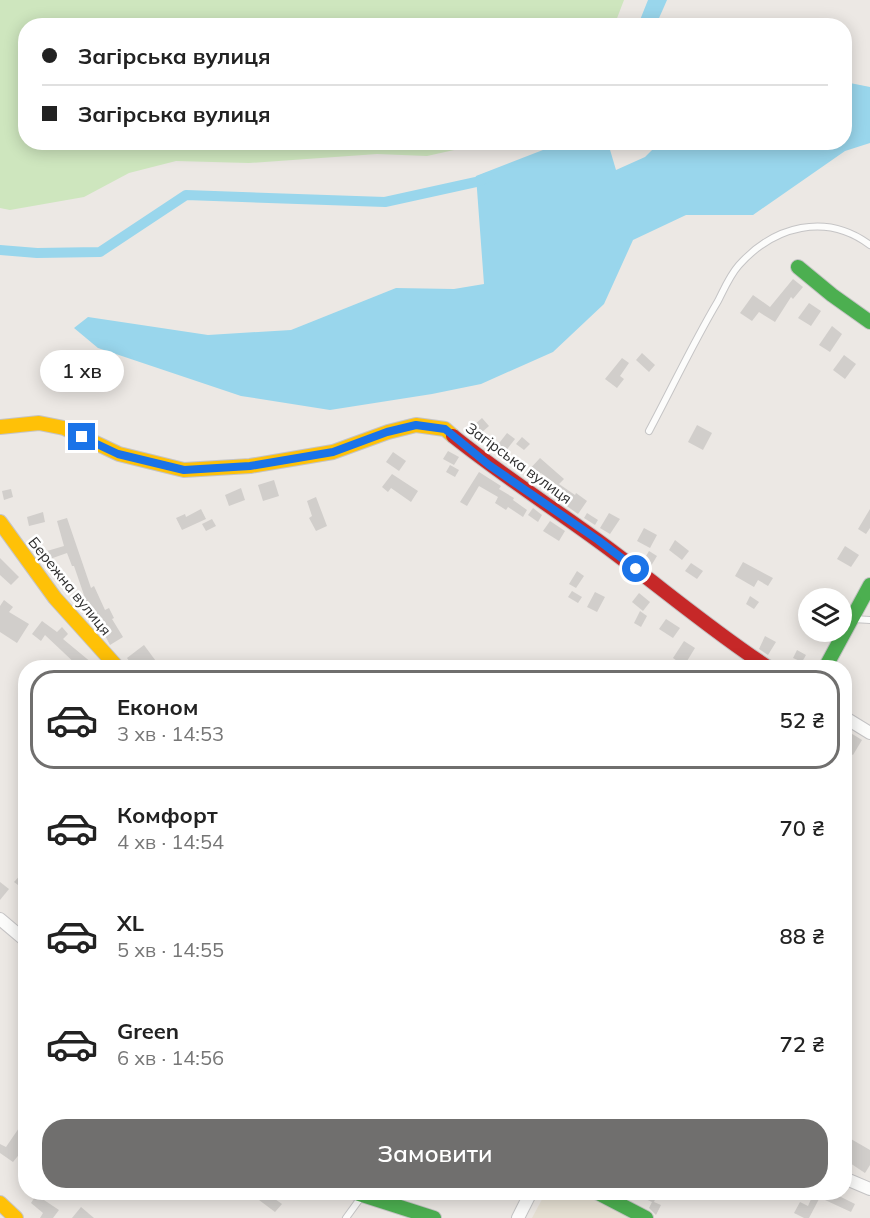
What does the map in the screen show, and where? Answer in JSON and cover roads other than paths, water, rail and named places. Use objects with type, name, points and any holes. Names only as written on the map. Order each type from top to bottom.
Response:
[{"type":"street","points":[[798,267],[870,322]]},
{"type":"street","name":"Загірська вулиця","points":[[0,427],[39,423],[64,428],[118,454],[184,470],[250,466],[333,452],[387,432],[416,425],[445,429],[489,465],[598,540],[728,641],[757,660]]},
{"type":"street","name":"Бережна вулиця","points":[[0,522],[24,559],[94,644],[110,660]]},
{"type":"street","points":[[829,660],[870,585]]},
{"type":"street","points":[[852,722],[870,734]]},
{"type":"street","points":[[0,919],[18,934]]},
{"type":"street","points":[[852,1181],[870,1189]]},
{"type":"street","points":[[377,1200],[434,1218]]},
{"type":"street","points":[[518,1218],[527,1200]]},
{"type":"street","points":[[611,1200],[646,1218]]},
{"type":"street","points":[[0,1203],[16,1218]]},
{"type":"lane","points":[[649,431],[706,321],[738,266],[770,239],[800,227],[830,226],[861,238],[870,245]]},
{"type":"lane","points":[[853,618],[870,620]]},
{"type":"lane","points":[[346,1218],[355,1200]]},
{"type":"water","points":[[648,0],[667,0],[659,18],[641,18]]},
{"type":"water","points":[[852,83],[870,87],[870,143],[852,149]]},
{"type":"water","points":[[543,150],[610,150],[616,170],[645,157],[652,150],[848,150],[753,215],[686,215],[633,240],[604,304],[553,352],[481,384],[330,410],[241,396],[98,348],[74,328],[88,317],[208,335],[291,330],[396,288],[454,289],[484,284],[476,176]]},
{"type":"waterway","points":[[0,250],[37,253],[100,252],[186,195],[385,202],[476,182],[489,177]]}]
